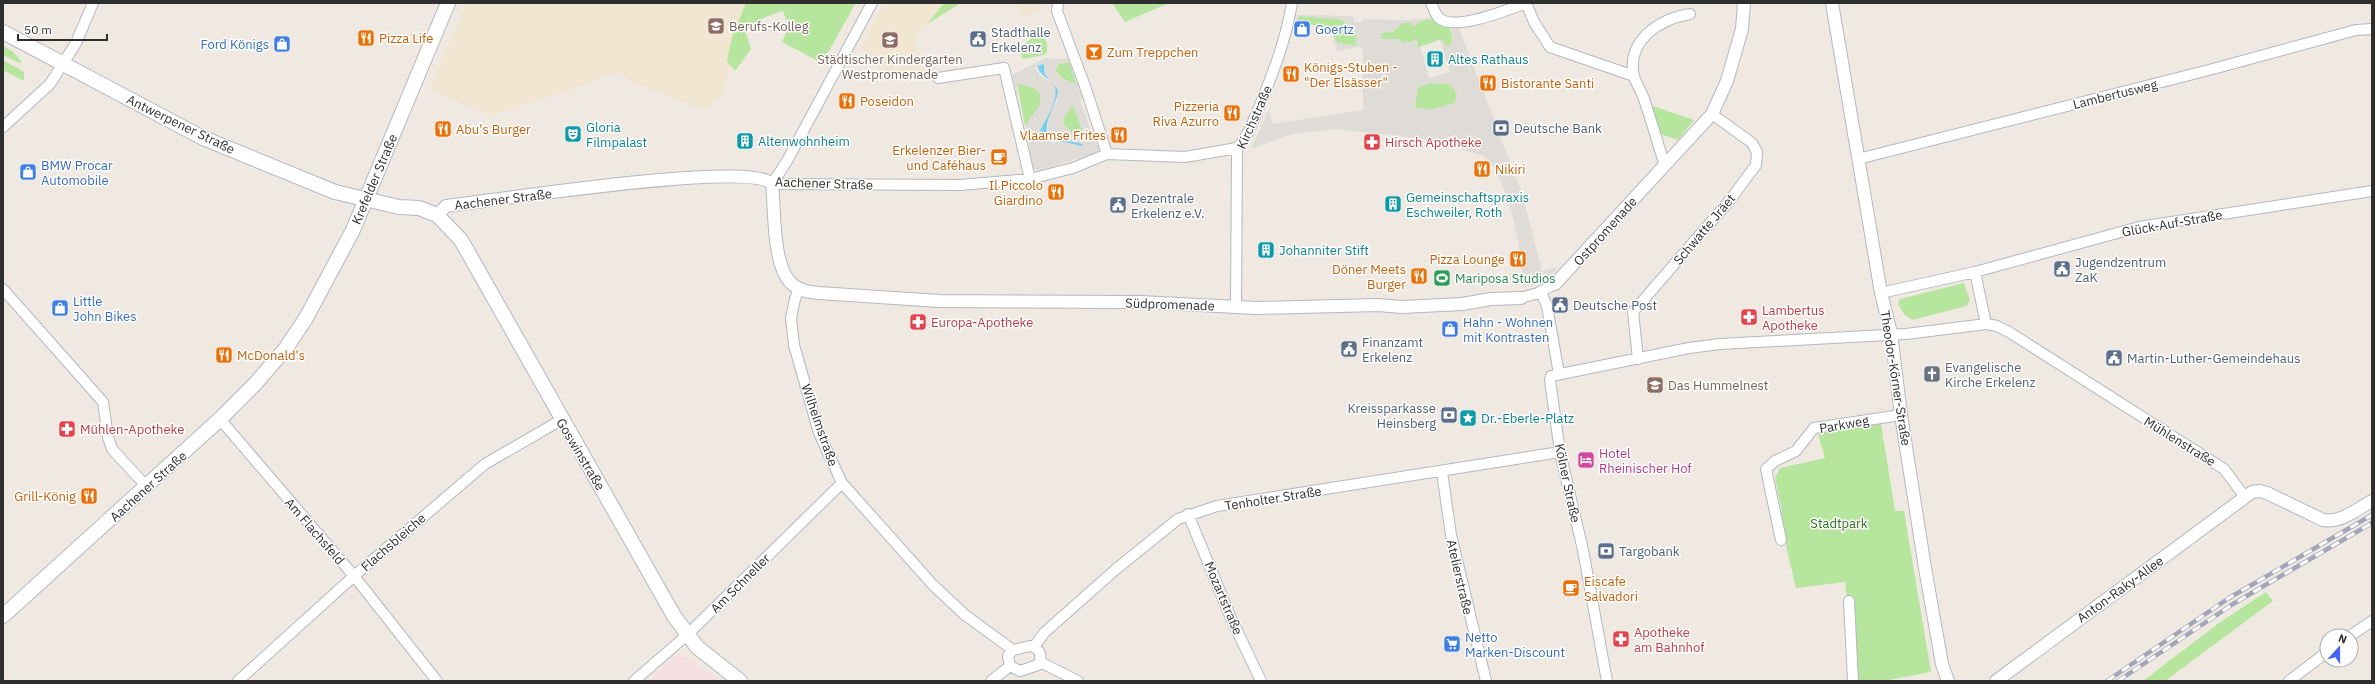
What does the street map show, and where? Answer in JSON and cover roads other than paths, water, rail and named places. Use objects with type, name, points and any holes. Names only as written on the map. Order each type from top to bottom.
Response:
[{"type":"main road","name":"Krefelder Straße","points":[[286,348],[328,277],[353,230],[448,3]]},
{"type":"main road","name":"Antwerpener Straße","points":[[3,32],[203,138],[308,182],[335,192],[366,199]]},
{"type":"main road","name":"Aachener Straße","points":[[366,199],[399,207],[419,208],[437,215]]},
{"type":"main road","name":"Goswinstraße","points":[[437,215],[460,240],[561,420],[629,534],[674,616],[697,647],[740,681]]},
{"type":"main road","name":"Aachener Straße","points":[[3,616],[147,487],[220,419],[255,384],[286,348]]},
{"type":"street","points":[[3,127],[50,84],[64,64],[93,3]]},
{"type":"street","points":[[799,289],[788,279],[780,257],[772,184],[787,161],[872,3]]},
{"type":"street","points":[[1058,3],[1057,11],[1086,89],[1107,154]]},
{"type":"street","name":"Kirchstraße","points":[[1236,306],[1237,148],[1243,143],[1256,116],[1281,52],[1292,3]]},
{"type":"street","points":[[1431,3],[1439,17],[1447,22],[1458,23],[1478,19],[1527,3],[1534,22],[1550,47],[1634,76]]},
{"type":"street","name":"Ostpromenade","points":[[1541,292],[1555,284],[1712,114],[1727,81],[1742,29],[1744,3]]},
{"type":"street","name":"Theodor-Körner-Straße","points":[[1832,3],[1881,293],[1892,333],[1901,415],[1925,568],[1942,664],[1948,681]]},
{"type":"street","points":[[1665,166],[1644,99],[1634,76],[1635,55],[1642,38],[1672,17],[1690,14]]},
{"type":"street","name":"Lambertusweg","points":[[1858,159],[2209,70],[2356,30],[2372,30]]},
{"type":"street","points":[[938,78],[1004,68],[1030,179]]},
{"type":"street","name":"Schwatte Jräet","points":[[1638,359],[1633,312],[1730,200],[1756,165],[1757,152],[1752,143],[1712,114]]},
{"type":"street","name":"Aachener Straße","points":[[437,215],[446,206],[692,177],[720,176],[758,178],[765,179],[772,184],[960,185],[1030,179],[1073,168],[1107,154],[1185,157],[1237,148]]},
{"type":"street","name":"Glück-Auf-Straße","points":[[1881,293],[1975,272],[2139,227],[2372,191]]},
{"type":"street","points":[[1541,292],[1547,306],[1559,374],[1720,344],[1892,333],[1906,334],[1986,324],[1975,272]]},
{"type":"street","points":[[3,289],[103,402],[108,437],[112,449],[147,487]]},
{"type":"street","name":"Südpromenade","points":[[799,289],[819,293],[939,301],[1072,301],[1236,306],[1378,305],[1402,307],[1462,304],[1492,299],[1521,298],[1541,292]]},
{"type":"street","name":"Wilhelmstraße","points":[[799,289],[791,318],[794,345],[819,433],[842,483],[933,585],[965,615],[1013,650]]},
{"type":"street","name":"Mühlenstraße","points":[[1986,324],[1997,326],[2009,332],[2224,469],[2245,497]]},
{"type":"street","name":"Kölner Straße","points":[[1559,374],[1551,376],[1550,380],[1560,452],[1583,550],[1607,681]]},
{"type":"street","name":"Parkweg","points":[[1781,540],[1766,469],[1775,462],[1796,451],[1814,428],[1901,415]]},
{"type":"street","name":"Am Flachsfeld","points":[[220,419],[354,576],[437,681]]},
{"type":"street","name":"Flachsbleiche","points":[[238,681],[354,576],[485,464],[561,420]]},
{"type":"street","name":"Tenholter Straße","points":[[1034,647],[1044,633],[1115,570],[1178,519],[1188,514],[1217,506],[1442,472],[1560,452]]},
{"type":"street","name":"Atelierstraße","points":[[1442,472],[1446,508],[1460,576],[1486,681]]},
{"type":"street","name":"Am Schneller","points":[[634,681],[688,635],[842,483]]},
{"type":"street","points":[[2245,497],[2260,491],[2323,520],[2331,521],[2341,519],[2372,501]]},
{"type":"street","name":"Anton-Raky-Allee","points":[[1996,681],[2245,497]]},
{"type":"street","name":"Mozartstraße","points":[[1188,514],[1231,618],[1261,681]]},
{"type":"street","points":[[1850,601],[1853,681]]},
{"type":"street","points":[[2359,630],[2372,621]]},
{"type":"street","points":[[1034,647],[1040,653],[1040,662],[1035,668],[1020,671],[1010,666],[1008,656],[1013,650],[1034,647]]},
{"type":"street","points":[[2289,681],[2319,658]]},
{"type":"street","points":[[1040,662],[1078,681]]},
{"type":"street","points":[[991,681],[1010,666]]},
{"type":"water","points":[[1044,64],[1044,73],[1050,80],[1043,75],[1037,66]]},
{"type":"water","points":[[1053,84],[1058,90],[1056,101],[1049,116],[1047,132],[1057,139],[1083,144],[1082,146],[1052,139],[1050,141],[1041,140],[1039,134],[1056,96]]},
{"type":"railway","points":[[2107,681],[2229,598],[2372,515]]},
{"type":"railway","points":[[2118,681],[2233,604],[2372,523]]},
{"type":"place","name":"Berufs-Kolleg","points":[[716,26]]},
{"type":"place","name":"Goertz","points":[[1302,29]]},
{"type":"place","name":"Pizza Life","points":[[366,38]]},
{"type":"place","name":"Stadthalle Erkelenz","points":[[978,39]]},
{"type":"place","name":"Städtischer Kindergarten Westpromenade","points":[[890,40]]},
{"type":"place","name":"Ford Königs","points":[[282,44]]},
{"type":"place","name":"Zum Treppchen","points":[[1094,52]]},
{"type":"place","name":"Altes Rathaus","points":[[1435,59]]},
{"type":"place","name":"Königs-Stuben - \"Der Elsässer\"","points":[[1291,74]]},
{"type":"place","name":"Bistorante Santi","points":[[1488,83]]},
{"type":"place","name":"Poseidon","points":[[847,101]]},
{"type":"place","name":"Pizzeria Riva Azurro","points":[[1232,113]]},
{"type":"place","name":"Deutsche Bank","points":[[1501,128]]},
{"type":"place","name":"Abu's Burger","points":[[443,129]]},
{"type":"place","name":"Gloria Filmpalast","points":[[573,134]]},
{"type":"place","name":"Vlaamse Frites","points":[[1119,135]]},
{"type":"place","name":"Altenwohnheim","points":[[745,141]]},
{"type":"place","name":"Hirsch Apotheke","points":[[1372,142]]},
{"type":"place","name":"Erkelenzer Bier- und Caféhaus","points":[[999,157]]},
{"type":"place","name":"Nikiri","points":[[1482,169]]},
{"type":"place","name":"BMW Procar Automobile","points":[[28,172]]},
{"type":"place","name":"Il Piccolo Giardino","points":[[1056,192]]},
{"type":"place","name":"Gemeinschaftspraxis Eschweiler, Roth","points":[[1393,204]]},
{"type":"place","name":"Dezentrale Erkelenz e.V.","points":[[1118,205]]},
{"type":"place","name":"Johanniter Stift","points":[[1266,250]]},
{"type":"place","name":"Pizza Lounge","points":[[1518,259]]},
{"type":"place","name":"Jugendzentrum ZaK","points":[[2062,269]]},
{"type":"place","name":"Döner Meets Burger","points":[[1419,276]]},
{"type":"place","name":"Mariposa Studios","points":[[1442,278]]},
{"type":"place","name":"Deutsche Post","points":[[1560,305]]},
{"type":"place","name":"Little John Bikes","points":[[60,308]]},
{"type":"place","name":"Lambertus Apotheke","points":[[1749,317]]},
{"type":"place","name":"Europa-Apotheke","points":[[918,322]]},
{"type":"place","name":"Hahn - Wohnen mit Kontrasten","points":[[1450,329]]},
{"type":"place","name":"Finanzamt Erkelenz","points":[[1349,349]]},
{"type":"place","name":"McDonald's","points":[[224,355]]},
{"type":"place","name":"Martin-Luther-Gemeindehaus","points":[[2114,358]]},
{"type":"place","name":"Evangelische Kirche Erkelenz","points":[[1932,374]]},
{"type":"place","name":"Das Hummelnest","points":[[1655,385]]},
{"type":"place","name":"Kreissparkasse Heinsberg","points":[[1449,415]]},
{"type":"place","name":"Dr.-Eberle-Platz","points":[[1468,418]]},
{"type":"place","name":"Mühlen-Apotheke","points":[[67,429]]},
{"type":"place","name":"Hotel Rheinischer Hof","points":[[1586,460]]},
{"type":"place","name":"Grill-König","points":[[89,496]]},
{"type":"place","name":"Targobank","points":[[1606,551]]},
{"type":"place","name":"Eiscafe Salvadori","points":[[1571,588]]},
{"type":"place","name":"Apotheke am Bahnhof","points":[[1621,639]]},
{"type":"place","name":"Netto Marken-Discount","points":[[1452,644]]},
{"type":"park label","name":"Stadtpark","points":[[1839,523]]}]
